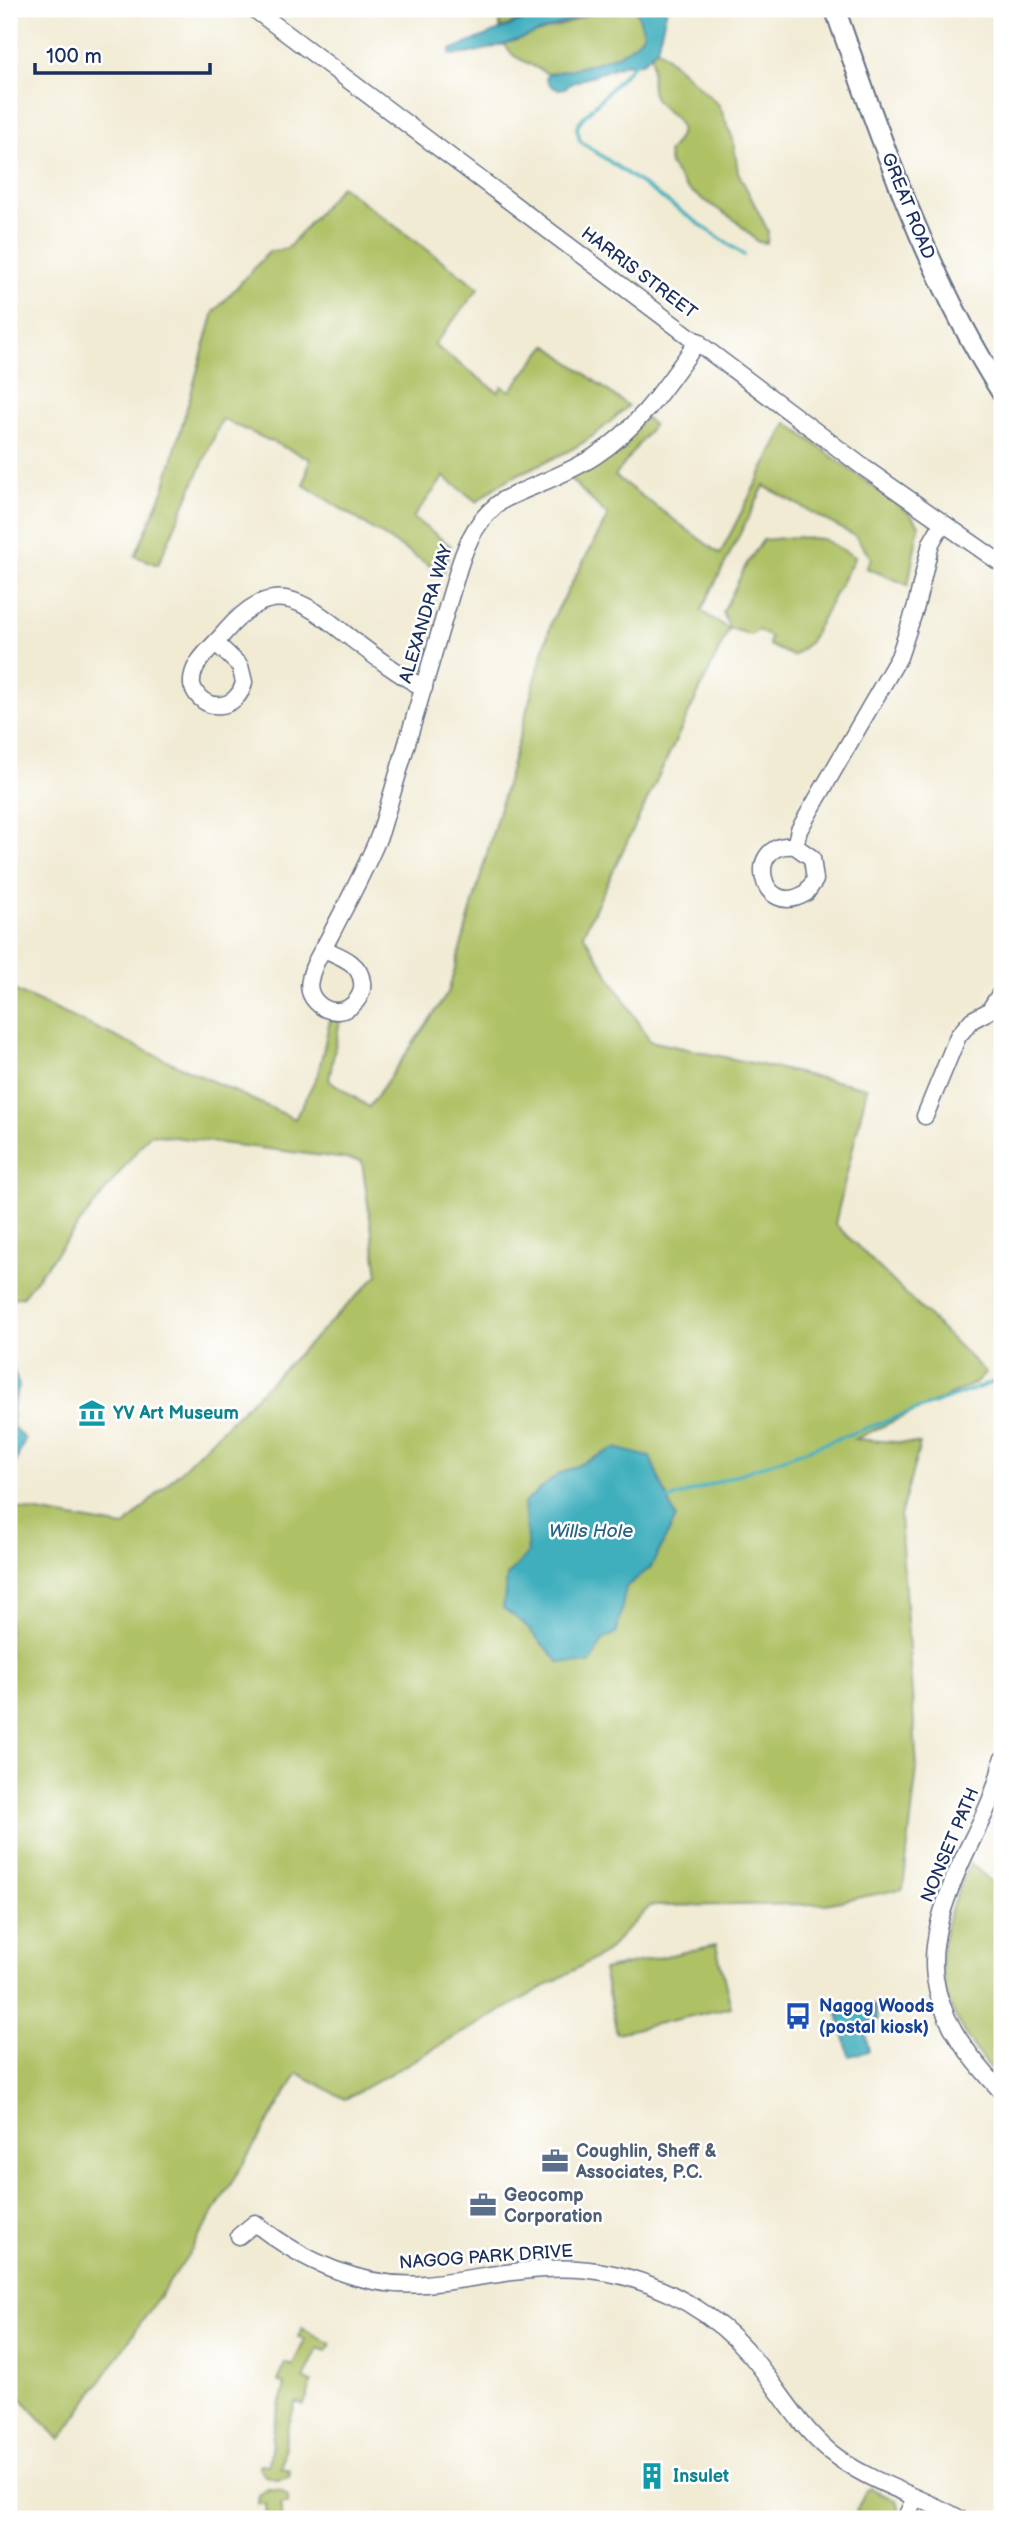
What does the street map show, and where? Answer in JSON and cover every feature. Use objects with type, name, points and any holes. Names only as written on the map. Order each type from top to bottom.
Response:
[{"type":"main road","name":"GREAT ROAD","points":[[835,9],[897,181],[937,278],[977,354],[1002,393]]},
{"type":"street","name":"HARRIS STREET","points":[[254,9],[942,524],[1002,564]]},
{"type":"street","name":"ALEXANDRA WAY","points":[[324,949],[382,831],[459,567],[480,520],[502,500],[584,463],[620,437],[653,403],[698,341]]},
{"type":"street","points":[[794,846],[799,830],[899,657],[916,606],[931,543],[942,524]]},
{"type":"street","points":[[216,643],[240,615],[256,604],[292,600],[316,611],[385,664],[424,688]]},
{"type":"street","points":[[925,1116],[958,1036],[967,1024],[989,1011],[1002,992]]},
{"type":"street","name":"NONSET PATH","points":[[1002,1760],[989,1802],[944,1901],[936,1931],[933,1961],[936,1990],[950,2026],[974,2062],[1002,2092]]},
{"type":"street","name":"NAGOG PARK DRIVE","points":[[239,2236],[255,2223],[274,2238],[331,2269],[382,2283],[424,2284],[563,2268],[610,2273],[657,2287],[695,2308],[729,2333],[752,2357],[799,2422],[837,2457],[863,2474],[960,2519]]},
{"type":"street","points":[[905,2519],[915,2498]]},
{"type":"green space","points":[[499,9],[551,9],[500,28]]},
{"type":"green space","points":[[599,9],[636,9],[644,32],[638,41],[616,55],[548,74],[514,56],[503,43],[566,24]]},
{"type":"green space","points":[[657,48],[719,105],[733,139],[738,172],[768,231],[767,243],[758,242],[736,221],[686,188],[670,165],[668,152],[680,131],[675,118],[653,94],[651,55]]},
{"type":"green space","points":[[341,186],[479,288],[434,345],[498,392],[502,386],[510,391],[547,345],[628,406],[580,445],[511,478],[477,502],[444,477],[413,518],[451,546],[443,574],[304,485],[310,459],[222,419],[158,565],[135,556],[164,489],[214,312],[269,252],[288,248]]},
{"type":"green space","points":[[646,418],[653,425],[615,476],[720,554],[787,423],[910,514],[919,525],[908,585],[866,568],[871,558],[855,536],[764,486],[701,611],[729,629],[583,934],[650,1041],[867,1088],[835,1224],[986,1373],[976,1383],[855,1439],[920,1444],[900,1517],[917,1768],[903,1889],[825,1904],[650,1906],[606,1952],[345,2099],[298,2073],[188,2255],[60,2440],[9,2385],[9,1507],[124,1527],[378,1275],[362,1161],[150,1134],[22,1297],[9,1298],[9,947],[11,989],[295,1119],[318,1074],[330,1020],[340,1020],[329,1080],[369,1107],[448,993],[552,620],[608,516],[566,475]]},
{"type":"green space","points":[[795,537],[823,539],[855,557],[809,643],[793,656],[769,645],[770,637],[758,630],[751,635],[729,628],[723,612],[746,565],[763,540]]},
{"type":"green space","points":[[970,1863],[1002,1891],[1002,2081],[978,2053],[961,2027],[949,2003],[943,1978],[942,1953],[946,1926]]},
{"type":"green space","points":[[716,1945],[731,2007],[617,2033],[603,1970]]},
{"type":"green space","points":[[302,2328],[331,2344],[326,2351],[318,2348],[304,2379],[312,2383],[304,2405],[296,2402],[288,2427],[281,2468],[290,2470],[289,2477],[279,2480],[265,2476],[259,2467],[260,2464],[269,2465],[274,2426],[285,2385],[278,2382],[285,2363],[292,2366],[305,2340],[298,2337]]},
{"type":"green space","points":[[871,2488],[896,2501],[899,2512],[895,2519],[861,2519],[856,2511],[865,2492]]},
{"type":"green space","points":[[268,2489],[280,2490],[288,2496],[288,2504],[281,2504],[281,2519],[267,2519],[266,2504],[258,2504],[259,2495]]},
{"type":"water","points":[[551,9],[599,9],[500,45],[479,51],[450,54],[451,50]]},
{"type":"water","points":[[636,9],[667,9],[657,48],[642,63],[625,64],[561,89],[549,83],[546,79],[548,74],[602,61],[628,49],[638,41],[644,32]]},
{"type":"water","points":[[9,1358],[19,1386],[12,1408],[13,1427],[25,1439],[14,1466],[9,1468]]},
{"type":"water","name":"Wills Hole","points":[[615,1448],[650,1457],[676,1518],[651,1567],[626,1587],[617,1632],[603,1640],[590,1664],[559,1662],[522,1622],[503,1608],[507,1576],[528,1553],[524,1503],[557,1475]]},
{"type":"water","points":[[874,2005],[878,2020],[863,2024],[869,2051],[849,2056],[838,2014]]},
{"type":"waterway","points":[[636,62],[580,121],[577,128],[580,141],[744,255]]},
{"type":"waterway","points":[[668,1500],[1002,1379]]},
{"type":"place","name":"YV Art Museum","points":[[92,1413]]},
{"type":"place","name":"Nagog Woods (postal kiosk)","points":[[798,2016]]},
{"type":"place","name":"Coughlin, Sheff & Associates, P.C.","points":[[555,2161]]},
{"type":"place","name":"Geocomp Corporation","points":[[483,2205]]},
{"type":"place","name":"Insulet","points":[[652,2476]]}]
